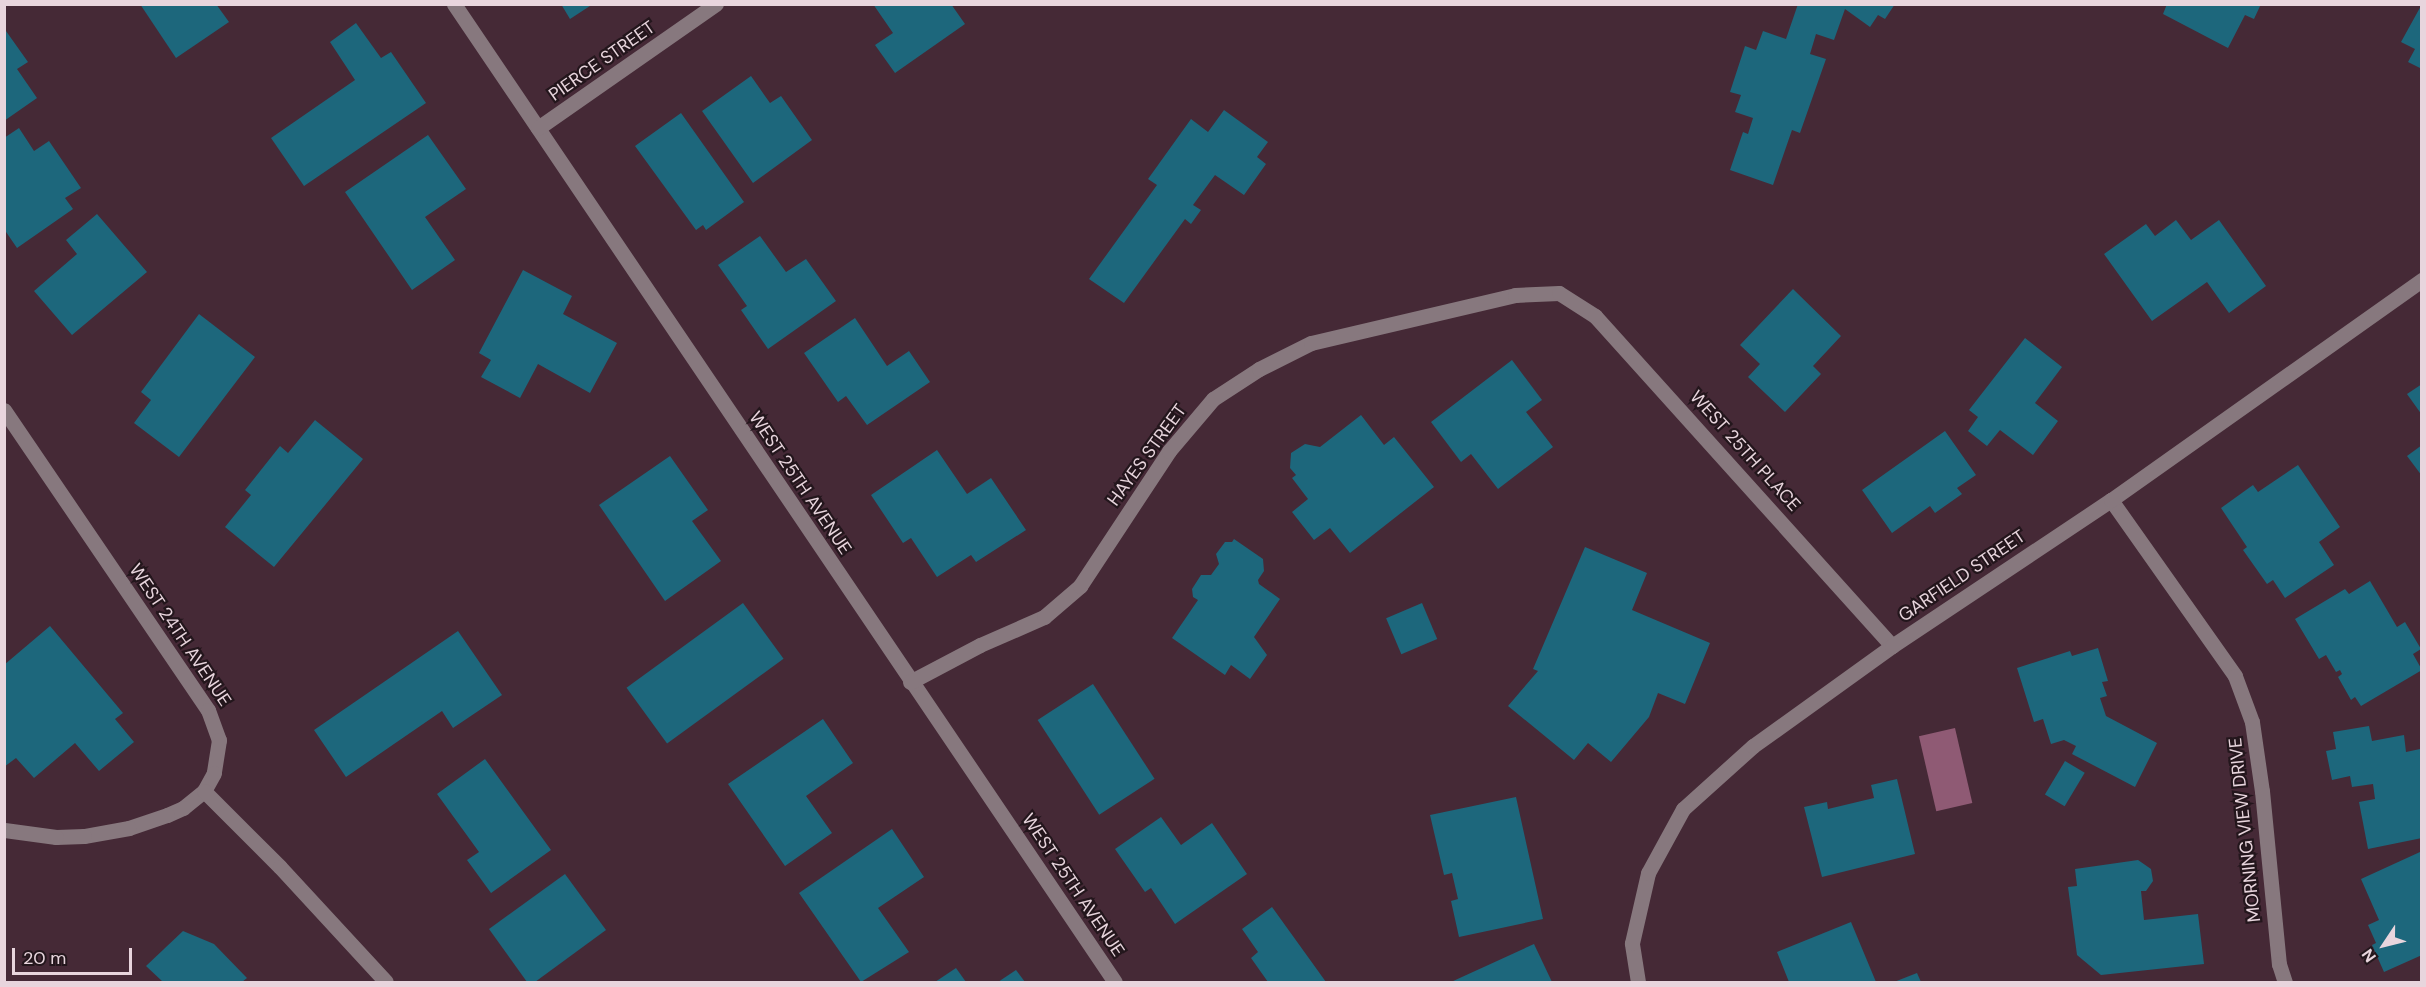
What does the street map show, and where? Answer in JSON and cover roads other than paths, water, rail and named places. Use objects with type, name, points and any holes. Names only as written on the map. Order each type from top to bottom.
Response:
[{"type":"street","name":"WEST 25TH AVENUE","points":[[454,4],[910,682],[1115,982]]},
{"type":"street","name":"PIERCE STREET","points":[[538,128],[716,4]]},
{"type":"street","name":"GARFIELD STREET","points":[[1638,982],[1632,943],[1648,873],[1683,809],[1753,746],[1892,646],[2111,500],[2421,280]]},
{"type":"street","name":"HAYES STREET","points":[[910,682],[980,645],[1044,617],[1080,586],[1169,451],[1213,399],[1259,369],[1311,343],[1515,295],[1558,293]]},
{"type":"street","name":"WEST 25TH PLACE","points":[[1558,293],[1595,316],[1634,356],[1892,646]]},
{"type":"street","name":"WEST 24TH AVENUE","points":[[4,410],[208,710],[219,740],[219,755],[214,773],[204,791]]},
{"type":"street","name":"MORNING VIEW DRIVE","points":[[2111,500],[2235,676],[2252,722],[2262,791],[2279,964],[2285,982]]},
{"type":"street","points":[[4,830],[56,837],[107,833],[167,815],[183,808],[204,791],[280,867],[386,982]]}]
